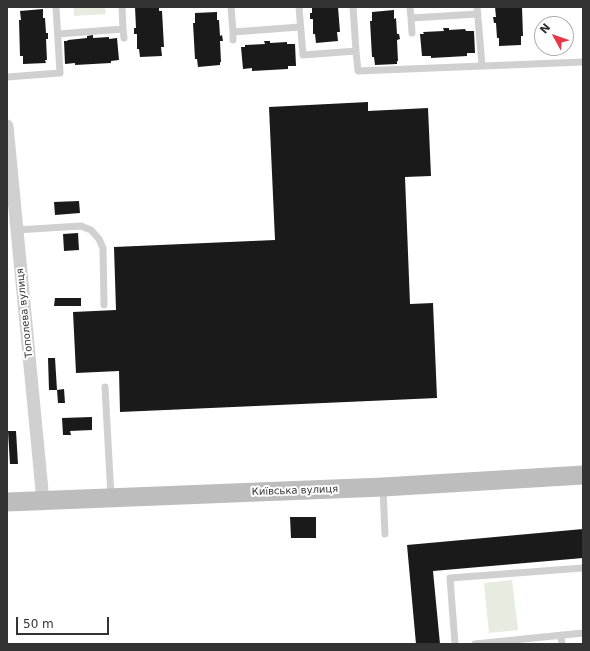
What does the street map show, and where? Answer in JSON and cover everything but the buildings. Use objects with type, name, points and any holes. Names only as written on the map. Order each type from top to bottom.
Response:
[{"type":"street","name":"Тополева вулиця","points":[[7,126],[43,501]]},
{"type":"street","name":"Київська вулиця","points":[[7,502],[382,487],[583,475]]},
{"type":"lane","points":[[7,77],[60,73],[56,7]]},
{"type":"lane","points":[[122,7],[124,38]]},
{"type":"lane","points":[[231,7],[233,40]]},
{"type":"lane","points":[[299,7],[303,55],[356,51]]},
{"type":"lane","points":[[353,7],[358,71],[583,62]]},
{"type":"lane","points":[[410,7],[412,33]]},
{"type":"lane","points":[[411,18],[478,10],[482,65]]},
{"type":"lane","points":[[233,32],[300,27]]},
{"type":"lane","points":[[58,34],[123,29]]},
{"type":"lane","points":[[16,230],[81,226],[91,230],[99,239],[103,248],[104,305]]},
{"type":"lane","points":[[105,387],[112,497]]},
{"type":"lane","points":[[382,487],[385,534]]},
{"type":"lane","points":[[455,644],[450,578],[583,568]]},
{"type":"lane","points":[[475,644],[583,633]]},
{"type":"lane","points":[[561,635],[562,644]]},
{"type":"shaded area","points":[[74,7],[105,7],[106,14],[74,16]]},
{"type":"shaded area","points":[[512,580],[518,630],[489,633],[484,583]]}]
